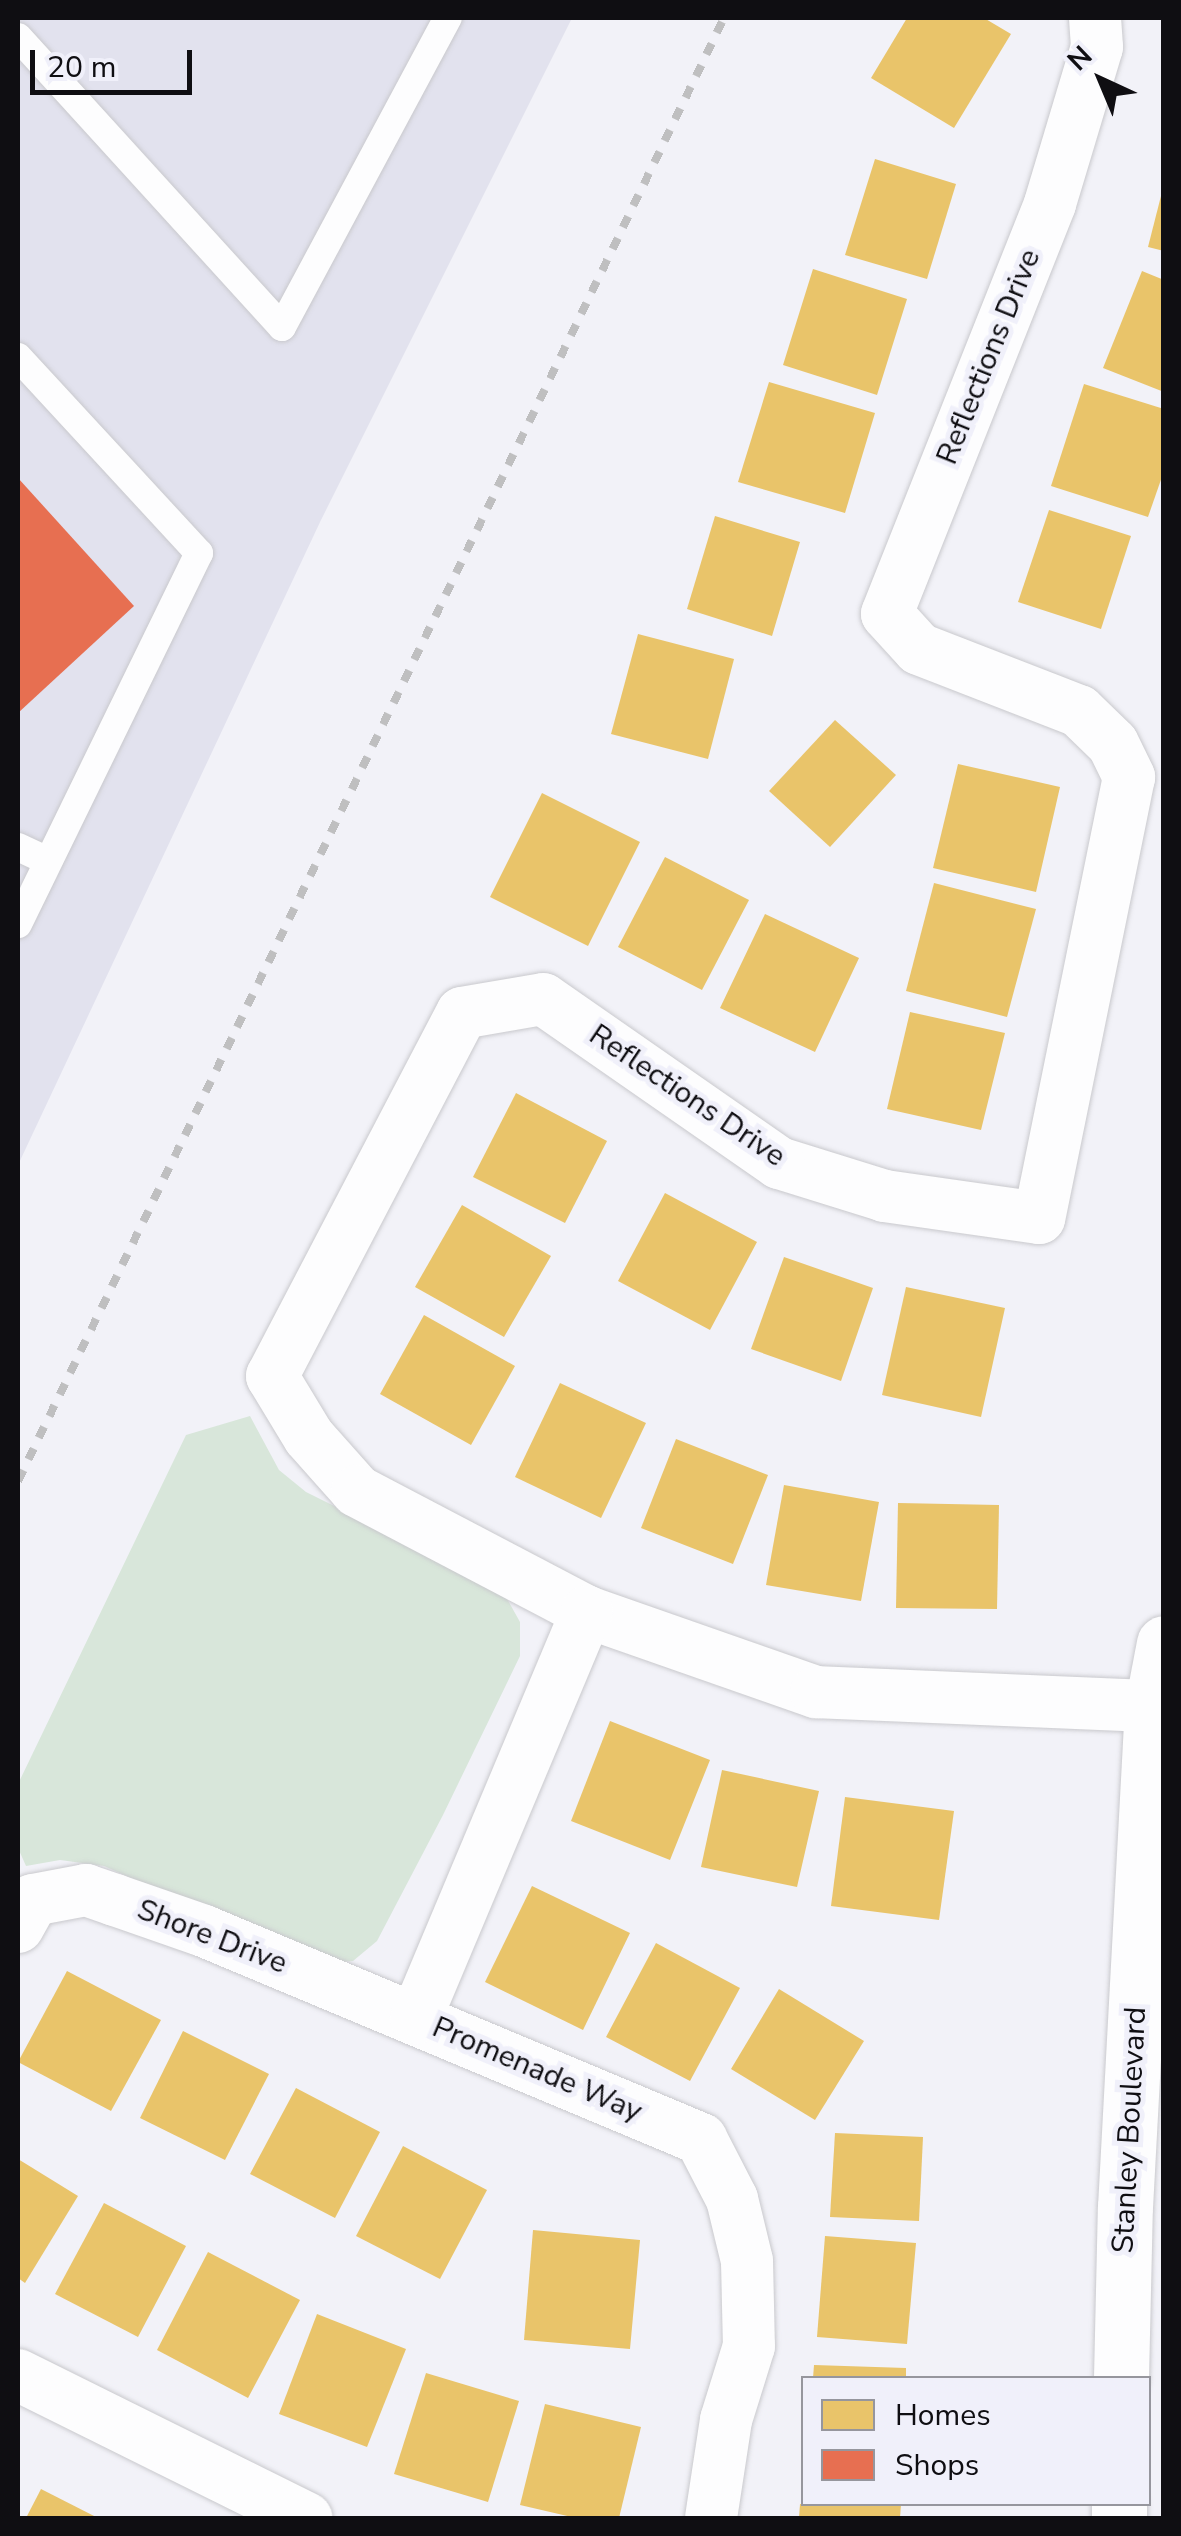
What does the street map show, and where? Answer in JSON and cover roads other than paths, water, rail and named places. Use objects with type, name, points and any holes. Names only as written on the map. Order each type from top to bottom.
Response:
[{"type":"main road","name":"Stanley Boulevard","points":[[1121,2376],[1125,2206],[1164,1642]]},
{"type":"street","name":"Reflections Drive","points":[[1095,18],[1097,48],[1050,204],[887,614],[919,649],[1079,712],[1114,744],[1129,777],[1040,1218],[885,1196],[778,1163],[543,999],[462,1013],[272,1376],[309,1437],[356,1491],[587,1612],[816,1692],[1158,1716]]},
{"type":"street","name":"Promenade Way","points":[[587,1612],[416,2018],[702,2139],[732,2199],[747,2261],[749,2346],[726,2420],[710,2518]]},
{"type":"street","name":"Shore Drive","points":[[18,1927],[32,1900],[86,1890],[204,1931],[416,2018]]},
{"type":"street","points":[[18,2375],[306,2518]]},
{"type":"lane","points":[[18,37],[282,328],[448,18]]},
{"type":"lane","points":[[18,357],[199,552],[18,924]]},
{"type":"lane","points":[[18,847],[48,861]]},
{"type":"railway","points":[[18,1481],[724,18]]}]
